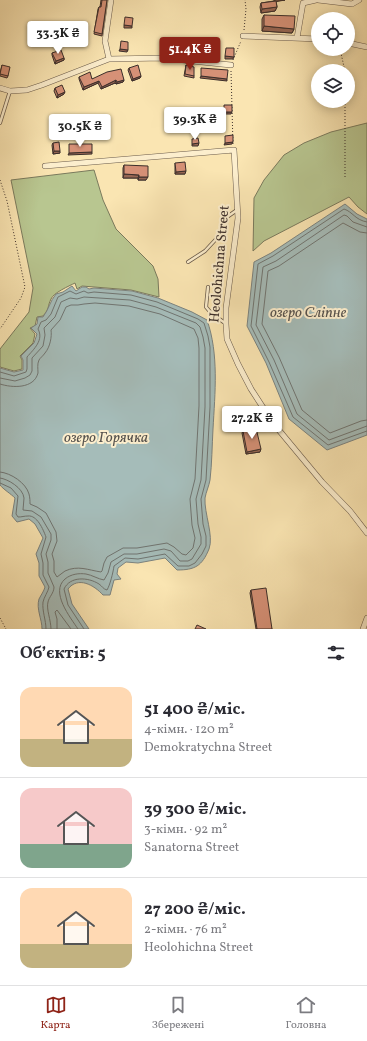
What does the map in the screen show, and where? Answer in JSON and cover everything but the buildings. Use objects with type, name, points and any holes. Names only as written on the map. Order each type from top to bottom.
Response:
[{"type":"street","points":[[109,59],[105,41],[111,0]]},
{"type":"street","points":[[298,38],[303,2],[317,0],[352,4],[358,0]]},
{"type":"street","points":[[244,36],[311,39]]},
{"type":"street","points":[[355,44],[367,46]]},
{"type":"street","points":[[0,88],[10,91],[27,90],[109,59],[163,58],[231,65]]},
{"type":"street","points":[[45,166],[234,150]]},
{"type":"street","name":"Heolohichna Street","points":[[234,150],[238,218],[229,278],[226,324],[227,339],[251,389],[272,423],[322,482],[350,511],[367,533]]},
{"type":"street","points":[[363,629],[367,618]]},
{"type":"lane","points":[[0,124],[10,91]]},
{"type":"lane","points":[[188,262],[205,251],[214,242],[218,237],[227,217],[238,209]]},
{"type":"lane","points":[[208,287],[206,307],[212,314],[226,324]]},
{"type":"path","points":[[234,150],[231,65],[244,36],[246,9],[245,0]]},
{"type":"path","points":[[345,108],[345,177]]},
{"type":"path","points":[[0,180],[7,201],[24,286],[21,298],[0,329]]},
{"type":"path","points":[[0,618],[6,629]]},
{"type":"green space","points":[[367,123],[367,214],[349,197],[264,241],[253,251],[254,198],[264,180],[284,155],[304,143],[331,132]]},
{"type":"green space","points":[[94,170],[103,200],[116,229],[153,266],[158,279],[159,297],[131,290],[82,286],[77,289],[75,283],[52,297],[48,309],[43,316],[37,317],[35,326],[30,328],[35,334],[33,343],[20,356],[22,360],[22,369],[14,371],[0,367],[0,349],[29,312],[33,288],[11,180]]},
{"type":"water","name":"озеро Сліпне","points":[[345,204],[357,214],[367,219],[367,435],[327,450],[289,419],[266,363],[247,326],[254,262],[271,253]]},
{"type":"water","name":"озеро Горячка","points":[[72,286],[76,291],[82,287],[86,287],[89,289],[94,288],[132,291],[158,298],[207,320],[211,333],[215,360],[215,402],[211,474],[205,498],[210,531],[210,544],[209,549],[201,563],[189,569],[177,570],[165,558],[138,563],[126,562],[118,568],[117,574],[121,579],[114,580],[110,595],[103,595],[91,585],[86,583],[76,583],[72,585],[68,589],[72,604],[89,629],[42,629],[38,603],[45,587],[39,576],[39,563],[36,554],[43,538],[35,524],[29,519],[17,522],[12,516],[15,498],[0,485],[0,368],[14,372],[23,370],[23,360],[21,356],[34,343],[37,334],[31,328],[37,324],[38,317],[43,317],[56,294],[63,292]]}]
